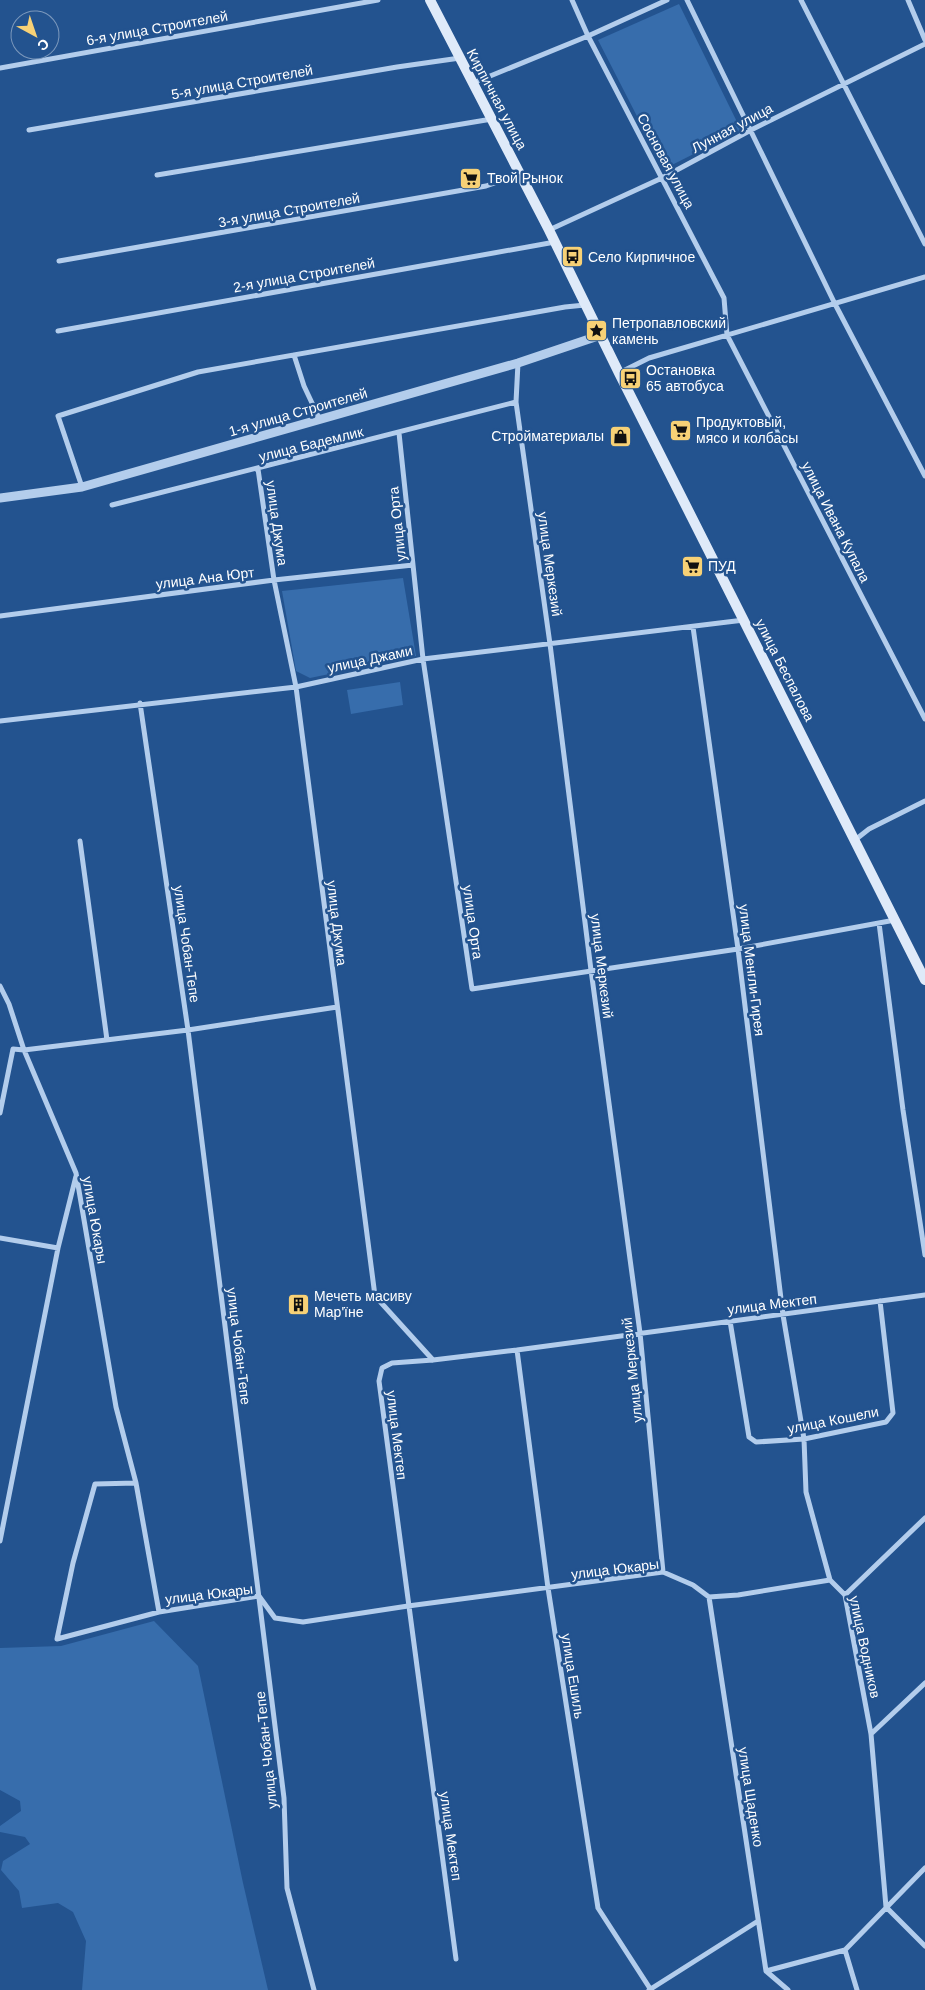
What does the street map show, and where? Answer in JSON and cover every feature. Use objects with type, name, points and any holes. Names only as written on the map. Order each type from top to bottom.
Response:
[{"type":"main road","name":"Кирпичная улица","points":[[430,0],[521,174],[619,373]]},
{"type":"main road","name":"улица Беспалова","points":[[619,373],[925,980]]},
{"type":"street","name":"6-я улица Строителей","points":[[0,68],[378,0]]},
{"type":"street","name":"Сосновая улица","points":[[572,0],[588,36],[724,298],[727,335]]},
{"type":"street","points":[[473,83],[588,36],[667,0]]},
{"type":"street","points":[[687,0],[835,304],[925,476]]},
{"type":"street","points":[[801,0],[925,244]]},
{"type":"street","points":[[908,0],[925,40]]},
{"type":"street","name":"Лунная улица","points":[[549,230],[662,178],[844,82],[925,44]]},
{"type":"street","name":"5-я улица Строителей","points":[[29,130],[460,58]]},
{"type":"street","points":[[157,176],[492,119]]},
{"type":"street","name":"3-я улица Строителей","points":[[59,261],[486,186],[521,174]]},
{"type":"street","name":"2-я улица Строителей","points":[[58,331],[555,242]]},
{"type":"street","points":[[619,373],[649,358],[925,277]]},
{"type":"street","points":[[82,487],[58,416],[198,372],[585,305]]},
{"type":"street","name":"1-я улица Строителей","points":[[0,498],[82,487],[518,363],[601,335]]},
{"type":"street","name":"улица Ивана Купала","points":[[727,335],[925,719]]},
{"type":"street","points":[[294,355],[304,386],[320,420]]},
{"type":"street","name":"улица Меркезий","points":[[518,363],[516,402],[550,644],[591,970],[640,1333],[663,1572]]},
{"type":"street","name":"улица Бадемлик","points":[[112,505],[516,402]]},
{"type":"street","name":"улица Орта","points":[[399,433],[423,660],[472,989],[738,949],[895,920]]},
{"type":"street","name":"улица Джума","points":[[258,469],[274,580],[296,687],[375,1296],[433,1360]]},
{"type":"street","name":"улица Ана Юрт","points":[[0,616],[274,580],[413,565]]},
{"type":"street","name":"улица Джами","points":[[0,721],[140,703],[296,687],[423,660],[744,620]]},
{"type":"street","name":"улица Менгли-Гирея","points":[[693,627],[738,949],[783,1315]]},
{"type":"street","name":"улица Чобан-Тепе","points":[[140,703],[188,1030],[259,1596],[284,1798],[287,1888],[314,1990]]},
{"type":"street","points":[[854,841],[870,829],[925,801]]},
{"type":"street","points":[[80,841],[107,1040]]},
{"type":"street","points":[[879,923],[903,1110],[925,1255]]},
{"type":"street","name":"улица Юкары","points":[[0,986],[9,1004],[24,1050],[76,1173],[116,1407],[136,1483],[159,1612],[259,1596],[275,1618],[303,1622],[663,1572],[694,1586],[709,1597]]},
{"type":"street","points":[[0,1113],[13,1049],[24,1050],[188,1030],[337,1007]]},
{"type":"street","points":[[0,1541],[58,1248],[76,1173]]},
{"type":"street","points":[[0,1238],[58,1248]]},
{"type":"street","name":"улица Мектеп","points":[[456,1959],[378,1381],[382,1368],[392,1363],[517,1350],[925,1295]]},
{"type":"street","name":"улица Кошели","points":[[730,1321],[748,1437],[756,1442],[804,1439],[886,1422],[893,1413],[880,1301]]},
{"type":"street","name":"улица Водников","points":[[783,1315],[804,1439],[806,1492],[830,1580],[845,1595],[871,1734],[886,1907]]},
{"type":"street","name":"улица Ешиль","points":[[517,1350],[548,1588],[598,1908],[650,1990]]},
{"type":"street","points":[[136,1483],[95,1484],[73,1563],[57,1639],[159,1612]]},
{"type":"street","points":[[845,1595],[925,1518]]},
{"type":"street","points":[[709,1597],[738,1595],[787,1585],[830,1580]]},
{"type":"street","name":"улица Щаденко","points":[[709,1597],[766,1971]]},
{"type":"street","points":[[871,1734],[925,1683]]},
{"type":"street","points":[[766,1971],[845,1950],[925,1868]]},
{"type":"street","points":[[886,1907],[925,1946]]},
{"type":"street","points":[[650,1990],[758,1920]]},
{"type":"street","points":[[845,1950],[857,1990]]},
{"type":"street","points":[[766,1971],[788,1990]]},
{"type":"shaded area","points":[[679,4],[741,130],[664,169],[598,40]]},
{"type":"shaded area","points":[[403,578],[416,656],[310,678],[296,671],[282,591]]},
{"type":"shaded area","points":[[400,682],[403,705],[351,714],[347,690]]},
{"type":"shaded area","points":[[154,1621],[198,1666],[243,1883],[268,1990],[82,1990],[86,1941],[73,1912],[58,1903],[22,1908],[19,1891],[1,1870],[3,1861],[30,1844],[25,1837],[0,1832],[0,1826],[21,1811],[20,1801],[0,1790],[0,1648],[61,1646]]},
{"type":"place","name":"Твой Рынок","points":[[471,178]]},
{"type":"place","name":"Село Кирпичное","points":[[572,257]]},
{"type":"place","name":"Петропавловский камень","points":[[596,331]]},
{"type":"place","name":"Остановка 65 автобуса","points":[[630,378]]},
{"type":"place","name":"Продуктовый, мясо и колбасы","points":[[680,430]]},
{"type":"place","name":"Стройматериалы","points":[[620,436]]},
{"type":"place","name":"ПУД","points":[[692,566]]},
{"type":"place","name":"Мечеть масиву Мар'їне","points":[[298,1304]]}]
